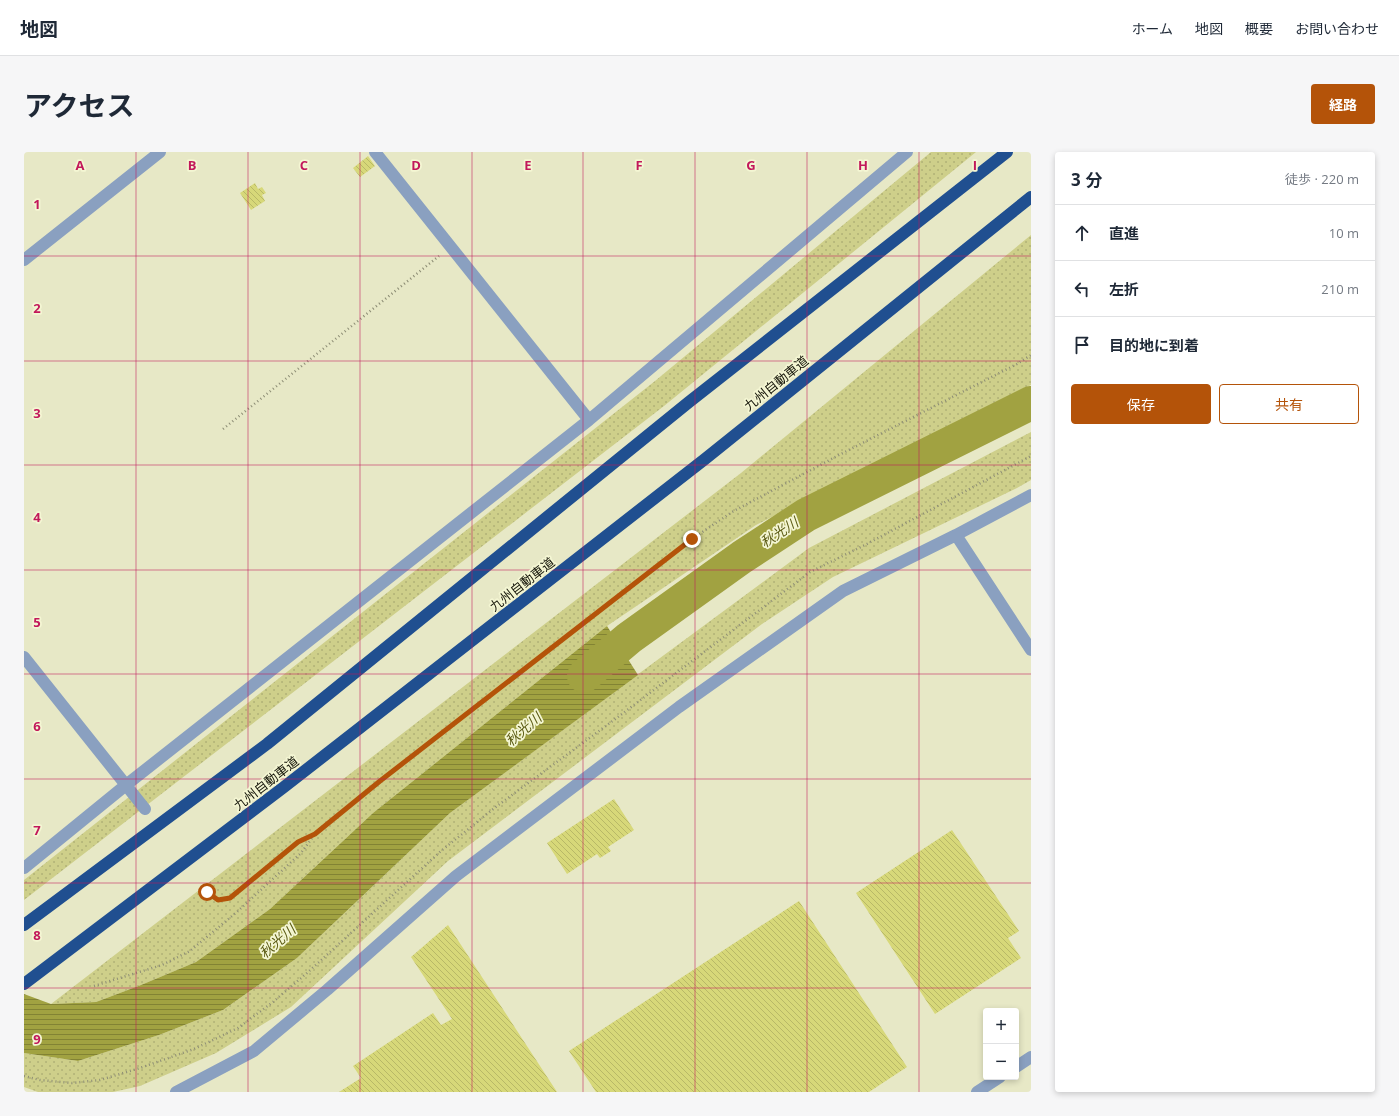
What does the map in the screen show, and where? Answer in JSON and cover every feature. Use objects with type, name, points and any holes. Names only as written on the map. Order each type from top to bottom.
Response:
[{"type":"highway","points":[[24,925],[267,744],[689,402],[1007,152]]},
{"type":"highway","name":"九州自動車道","points":[[24,984],[284,787],[692,468],[1031,197]]},
{"type":"street","points":[[24,260],[160,152]]},
{"type":"street","points":[[375,152],[589,420]]},
{"type":"street","points":[[24,868],[126,785],[589,420],[907,152]]},
{"type":"street","points":[[176,1092],[254,1051],[327,990],[456,876],[679,707],[843,592],[956,536],[1031,495]]},
{"type":"street","points":[[956,536],[1031,650]]},
{"type":"street","points":[[24,658],[145,809]]},
{"type":"street","points":[[1019,1065],[1031,1057]]},
{"type":"street","points":[[977,1092],[995,1080]]},
{"type":"path","points":[[223,429],[451,247]]},
{"type":"path","points":[[207,892],[218,900],[230,898],[298,842],[315,834],[380,781],[692,539],[727,516],[839,455],[1031,355]]},
{"type":"path","points":[[24,1076],[40,1080],[72,1083],[100,1080],[194,1049],[238,1028],[273,1002],[307,973],[441,851],[497,806],[810,572],[865,545],[1031,456]]},
{"type":"path","points":[[94,986],[162,965],[190,952],[238,911],[301,853],[315,834]]},
{"type":"green space","points":[[931,152],[976,152],[664,406],[24,900],[24,880],[655,381]]},
{"type":"green space","points":[[1031,235],[1031,385],[756,525],[607,626],[373,813],[270,909],[196,962],[96,1002],[51,1004],[741,473]]},
{"type":"green space","points":[[1031,432],[1031,480],[833,577],[762,624],[448,861],[291,1007],[216,1053],[140,1086],[113,1092],[38,1092],[24,1087],[24,1053],[78,1061],[159,1035],[223,1010],[297,958],[450,813],[809,548]]},
{"type":"water","points":[[607,626],[638,675],[450,813],[297,958],[223,1010],[159,1035],[78,1061],[24,1053],[24,994],[51,1004],[96,1002],[196,962],[270,909],[373,813]]},
{"type":"building","points":[[368,156],[375,166],[360,177],[353,168]]},
{"type":"building","points":[[255,183],[258,189],[262,187],[266,193],[262,195],[265,201],[251,210],[240,193]]},
{"type":"building","points":[[614,799],[634,830],[608,847],[611,851],[600,858],[597,854],[567,874],[547,843]]},
{"type":"building","points":[[952,830],[1019,931],[1008,938],[1021,958],[935,1014],[856,893]]},
{"type":"building","points":[[799,901],[907,1067],[869,1092],[596,1092],[569,1051]]},
{"type":"building","points":[[448,925],[557,1092],[339,1092],[361,1078],[353,1066],[433,1013],[441,1025],[452,1019],[411,957]]},
{"type":"waterway","name":"秋光川","points":[[584,676],[629,638],[742,557],[806,515],[1031,403]]},
{"type":"route","points":[[207,892],[218,900],[230,898],[298,842],[315,834],[380,781],[613,602],[692,539]]}]
